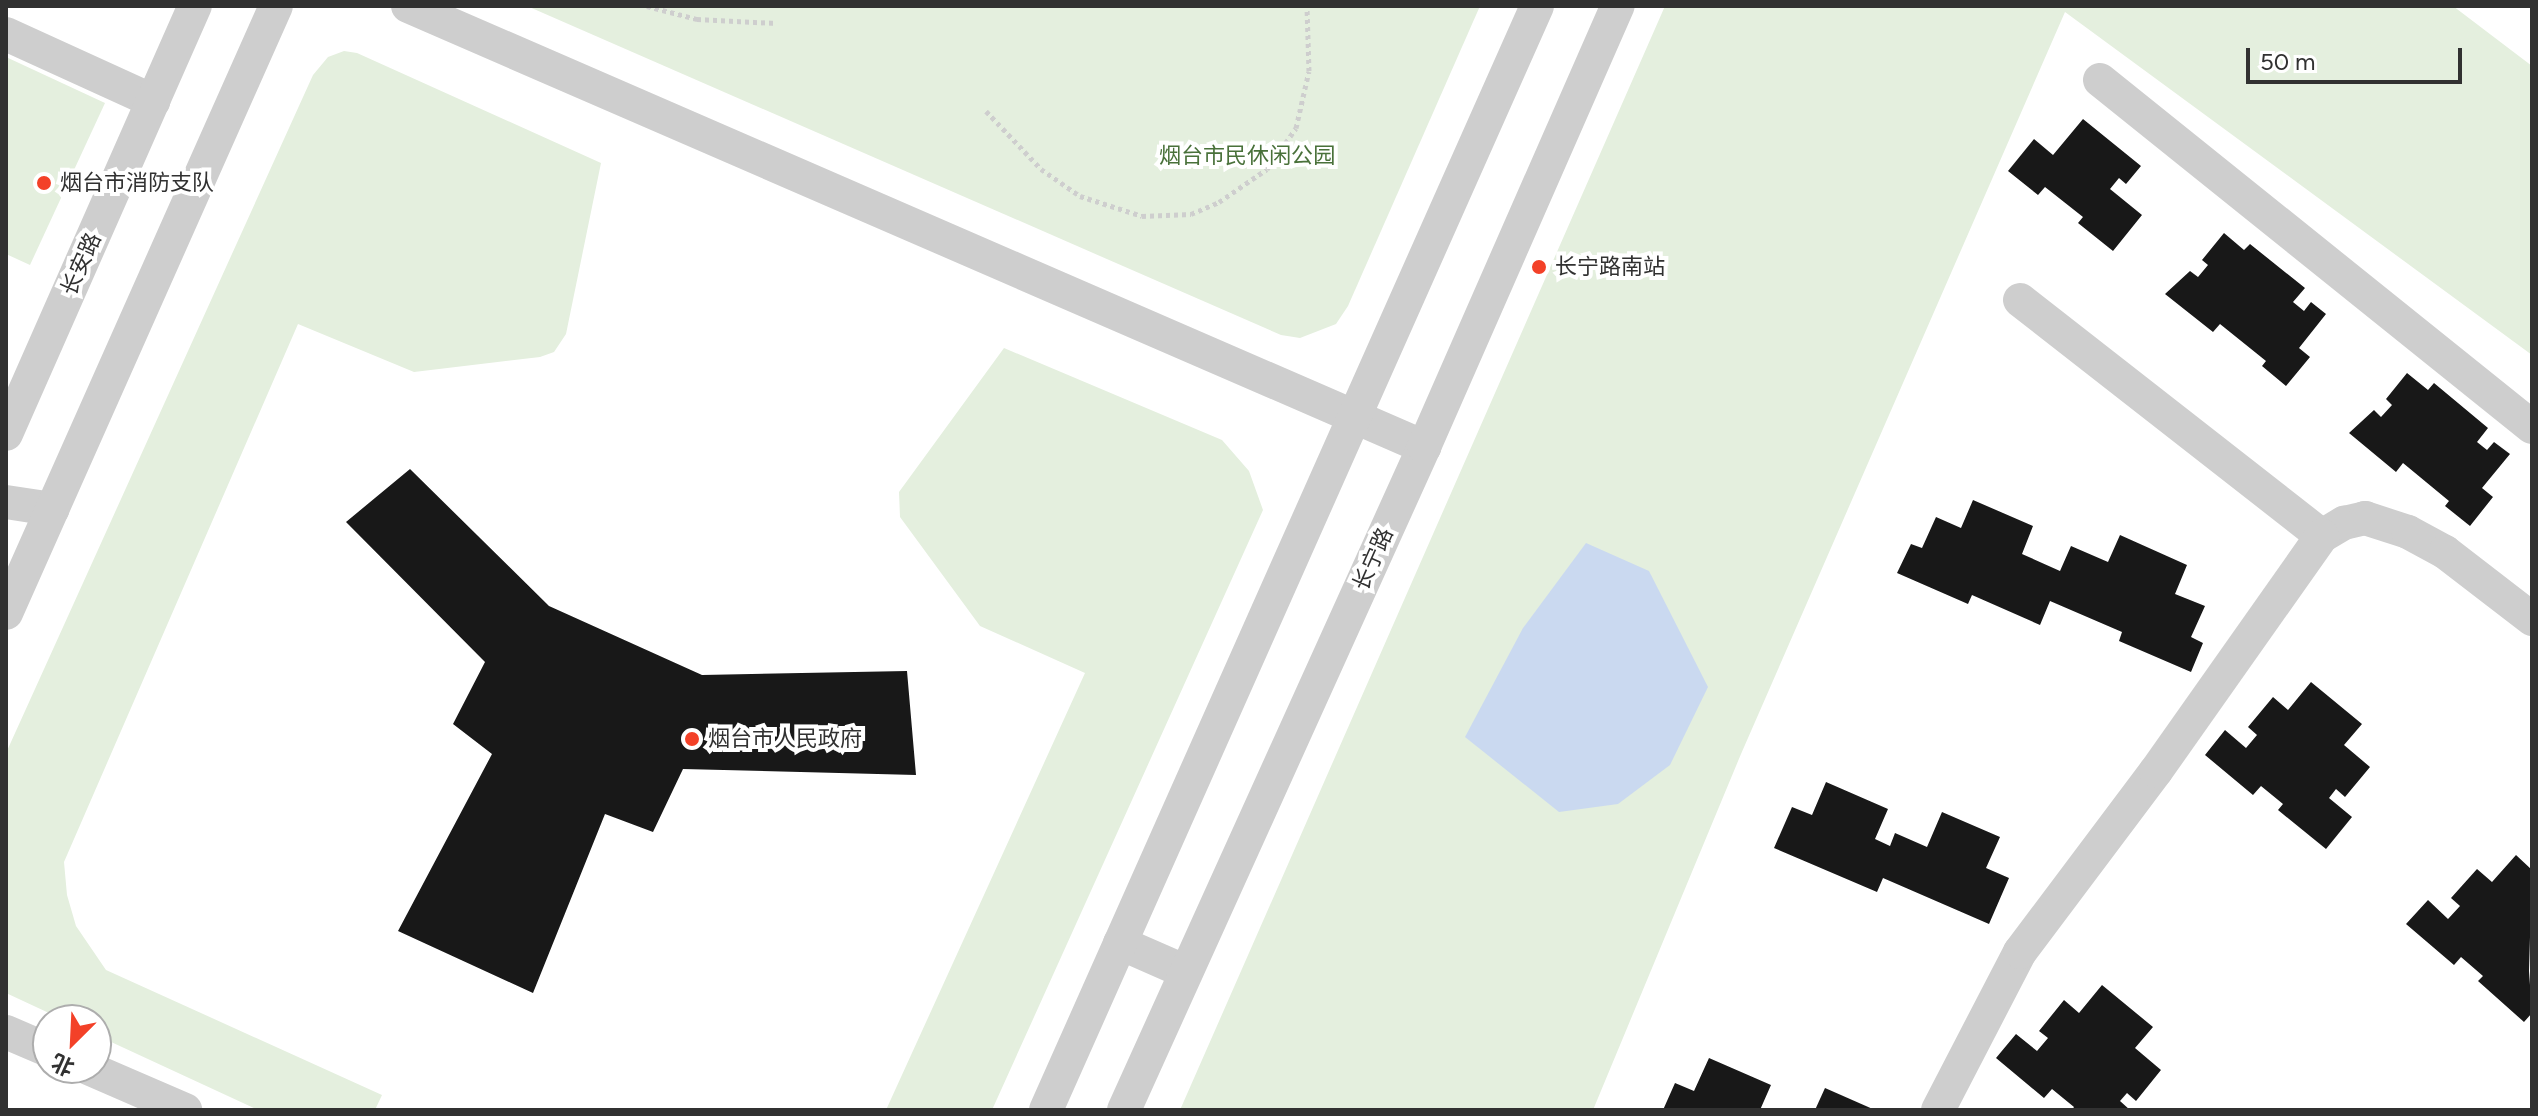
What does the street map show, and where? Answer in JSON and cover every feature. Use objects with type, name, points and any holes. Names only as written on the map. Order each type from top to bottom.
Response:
[{"type":"street","name":"长安路","points":[[6,434],[195,6]]},
{"type":"street","points":[[6,613],[276,6]]},
{"type":"street","points":[[408,6],[1424,447]]},
{"type":"street","points":[[1046,1110],[1537,6]]},
{"type":"street","name":"长宁路","points":[[1124,1110],[1424,447],[1618,6]]},
{"type":"street","points":[[6,34],[153,101]]},
{"type":"street","points":[[2100,80],[2532,427]]},
{"type":"street","points":[[2020,300],[2322,536]]},
{"type":"street","points":[[6,502],[52,509]]},
{"type":"street","points":[[1938,1110],[2020,952],[2156,771],[2322,536],[2344,523],[2365,518],[2408,532],[2445,552],[2532,619]]},
{"type":"street","points":[[1120,943],[1186,972]]},
{"type":"street","points":[[6,1032],[32,1043]]},
{"type":"street","points":[[112,1078],[185,1110]]},
{"type":"path","points":[[647,6],[697,19],[777,23]]},
{"type":"path","points":[[986,111],[1041,169],[1080,196],[1142,216],[1191,214],[1219,202],[1267,169],[1296,128],[1309,71],[1307,6]]},
{"type":"green space","name":"烟台市民休闲公园","points":[[527,6],[1480,6],[1348,306],[1336,324],[1300,338],[1281,335]]},
{"type":"green space","points":[[1665,6],[2453,6],[2532,66],[2532,355],[2065,12],[1741,754],[1593,1110],[1180,1110]]},
{"type":"green space","points":[[344,51],[357,53],[601,163],[566,334],[554,352],[540,357],[414,372],[298,324],[64,862],[67,895],[76,926],[106,970],[382,1095],[375,1110],[258,1110],[112,1042],[112,1004],[32,1005],[6,993],[6,753],[313,75],[328,57]]},
{"type":"green space","name":"烟台市消防支队","points":[[6,57],[105,103],[30,265],[6,254]]},
{"type":"green space","points":[[1004,348],[1222,440],[1249,471],[1263,510],[992,1110],[886,1110],[1085,673],[980,626],[900,517],[899,492]]},
{"type":"water","points":[[1586,543],[1649,571],[1708,687],[1670,765],[1618,804],[1559,812],[1465,737],[1523,628]]},
{"type":"building","points":[[2083,119],[2141,166],[2126,184],[2119,178],[2110,189],[2142,215],[2113,251],[2078,223],[2083,217],[2045,187],[2038,195],[2008,171],[2034,139],[2053,155]]},
{"type":"building","points":[[2224,233],[2244,250],[2250,244],[2305,288],[2293,302],[2304,311],[2311,302],[2326,314],[2299,348],[2310,357],[2286,386],[2262,366],[2266,361],[2220,324],[2213,332],[2165,294],[2190,271],[2198,277],[2208,265],[2202,260]]},
{"type":"building","points":[[2407,373],[2428,390],[2434,383],[2488,428],[2477,442],[2487,450],[2494,442],[2510,454],[2482,488],[2493,497],[2470,526],[2445,506],[2449,501],[2403,463],[2396,472],[2349,433],[2374,410],[2381,417],[2392,405],[2386,399]]},
{"type":"building","name":"烟台市人民政府","points":[[410,469],[549,606],[702,675],[907,671],[916,775],[683,769],[653,832],[605,814],[533,993],[398,931],[492,754],[453,724],[485,662],[346,522]]},
{"type":"building","points":[[1973,500],[2033,526],[2022,554],[2060,571],[2071,546],[2108,562],[2120,535],[2187,565],[2175,594],[2205,606],[2191,637],[2203,643],[2191,672],[2119,641],[2122,632],[2050,601],[2040,625],[1972,595],[1968,604],[1897,573],[1911,544],[1922,548],[1936,517],[1961,528]]},
{"type":"building","points":[[2311,682],[2362,724],[2344,745],[2370,767],[2345,797],[2336,789],[2329,798],[2352,817],[2326,849],[2278,810],[2283,804],[2261,786],[2253,795],[2205,755],[2225,730],[2246,748],[2257,735],[2248,727],[2273,697],[2288,710]]},
{"type":"building","points":[[1826,782],[1888,809],[1875,839],[1890,846],[1895,833],[1927,847],[1942,812],[2000,837],[1986,868],[2009,878],[1989,924],[1883,878],[1877,892],[1774,848],[1792,807],[1812,815]]},
{"type":"building","points":[[2516,855],[2532,870],[2529,971],[2532,1013],[2524,1022],[2478,981],[2483,976],[2461,957],[2454,965],[2406,924],[2428,900],[2448,919],[2460,906],[2451,898],[2477,869],[2492,882]]},
{"type":"building","points":[[2102,985],[2153,1027],[2135,1048],[2161,1070],[2136,1101],[2127,1093],[2120,1101],[2130,1110],[2072,1110],[2074,1107],[2052,1089],[2044,1098],[1996,1058],[2016,1034],[2037,1051],[2048,1038],[2039,1031],[2064,1000],[2079,1013]]},
{"type":"building","points":[[1709,1058],[1771,1085],[1760,1110],[1663,1110],[1675,1083],[1694,1091]]},
{"type":"building","points":[[1825,1088],[1875,1110],[1815,1110]]},
{"type":"place","name":"烟台市消防支队","points":[[44,183]]},
{"type":"place","name":"长宁路南站","points":[[1539,267]]},
{"type":"place","name":"烟台市人民政府","points":[[692,739]]}]
